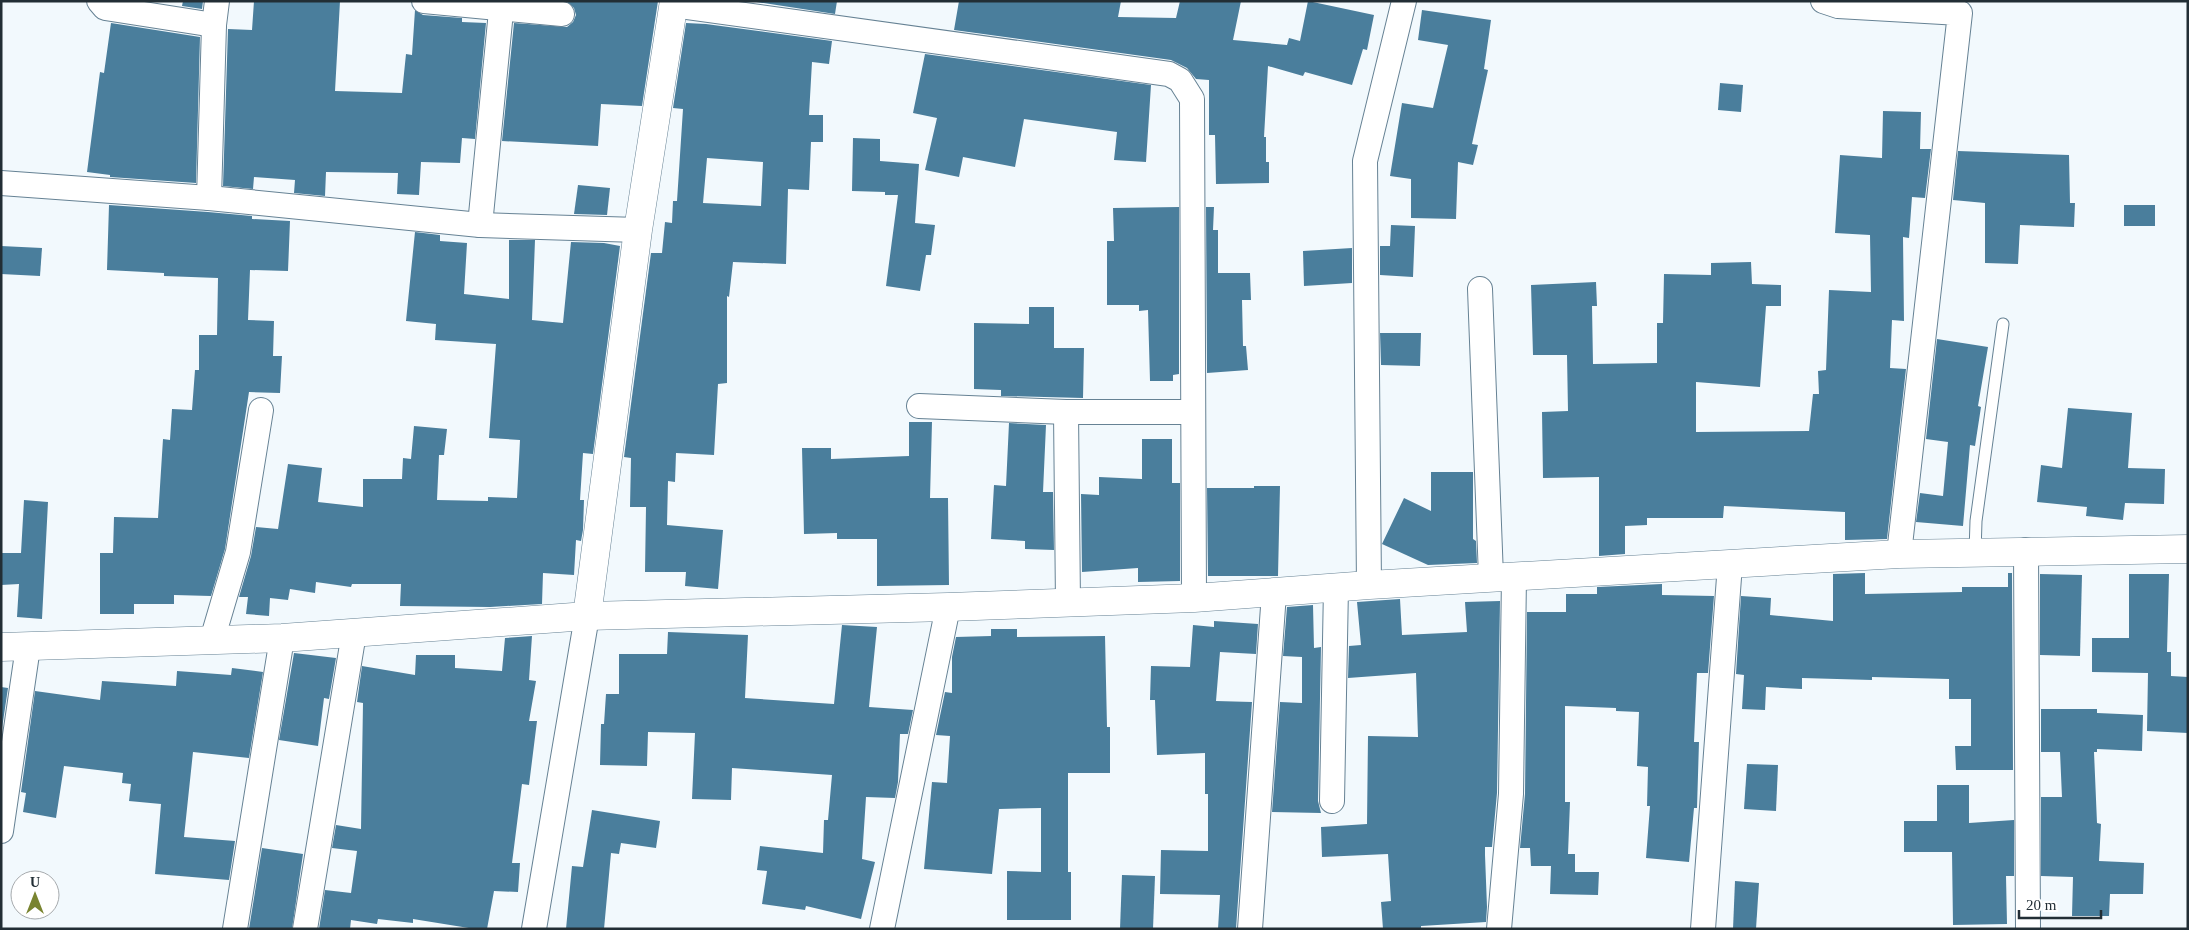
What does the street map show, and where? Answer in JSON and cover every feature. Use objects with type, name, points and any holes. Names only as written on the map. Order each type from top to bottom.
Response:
[{"type":"street","points":[[99,1],[105,8],[214,24]]},
{"type":"street","points":[[209,198],[214,24],[217,1]]},
{"type":"street","points":[[424,1],[501,5],[562,14]]},
{"type":"street","points":[[1369,584],[1365,162],[1404,1]]},
{"type":"street","points":[[1823,1],[1838,6],[1961,7],[1899,554]]},
{"type":"street","points":[[534,929],[587,616],[638,230],[674,3],[1169,74],[1180,80],[1192,99],[1194,598]]},
{"type":"street","points":[[480,225],[501,5]]},
{"type":"street","points":[[1,183],[209,198],[480,225],[638,230]]},
{"type":"street","points":[[1480,289],[1502,577],[1511,794],[1499,929]]},
{"type":"street","points":[[919,406],[1066,412],[1193,412]]},
{"type":"street","points":[[212,640],[238,552],[261,410]]},
{"type":"street","points":[[1066,412],[1068,603]]},
{"type":"street","points":[[1,647],[282,638],[587,616],[948,607],[1194,598],[1369,584],[1899,554],[2026,550],[2188,549]]},
{"type":"street","points":[[2026,550],[2028,929]]},
{"type":"street","points":[[1702,929],[1730,564]]},
{"type":"street","points":[[1332,801],[1336,587]]},
{"type":"street","points":[[1250,929],[1274,593]]},
{"type":"street","points":[[882,929],[948,607]]},
{"type":"street","points":[[306,929],[354,633]]},
{"type":"street","points":[[235,929],[282,638]]},
{"type":"street","points":[[1,831],[28,647]]},
{"type":"lane","points":[[1974,553],[1976,521],[2004,324]]},
{"type":"building","points":[[183,1],[203,1],[202,9],[182,6]]},
{"type":"building","points":[[254,1],[340,1],[335,91],[402,93],[406,54],[412,55],[415,10],[423,15],[462,18],[462,22],[486,23],[475,139],[462,138],[460,163],[421,162],[419,195],[397,194],[398,173],[326,172],[325,196],[294,193],[295,180],[254,177],[253,189],[223,186],[228,29],[252,30]]},
{"type":"building","points":[[566,1],[658,1],[642,106],[601,104],[598,146],[502,141],[514,23],[567,27],[573,22],[576,15],[574,8]]},
{"type":"building","points":[[750,1],[837,1],[835,14]]},
{"type":"building","points":[[959,1],[1121,1],[1118,17],[1176,18],[1180,1],[1241,1],[1233,40],[1287,45],[1289,38],[1300,41],[1308,1],[1374,15],[1367,50],[1363,49],[1352,85],[1305,72],[1303,76],[1268,66],[1264,137],[1266,137],[1266,162],[1269,162],[1269,183],[1216,184],[1215,135],[1209,135],[1209,80],[1196,79],[1187,68],[1171,60],[954,30]]},
{"type":"building","points":[[1422,10],[1491,20],[1484,69],[1488,70],[1472,144],[1478,145],[1473,165],[1458,162],[1456,219],[1411,218],[1411,179],[1390,176],[1402,103],[1433,108],[1448,45],[1418,40]]},
{"type":"building","points":[[111,23],[200,37],[196,183],[110,177],[110,175],[87,172],[100,72],[104,73]]},
{"type":"building","points":[[686,23],[832,41],[829,64],[812,62],[809,115],[823,115],[823,142],[811,142],[809,190],[788,189],[786,264],[733,262],[729,297],[727,296],[727,383],[718,384],[714,455],[676,453],[675,482],[668,481],[667,525],[723,530],[718,589],[685,586],[686,572],[645,572],[646,507],[630,507],[631,458],[624,457],[651,253],[662,253],[665,222],[672,223],[673,201],[677,201],[683,109],[673,108]],"holes":[[[707,158],[763,162],[761,206],[703,203]]]},
{"type":"building","points":[[925,54],[1151,85],[1146,162],[1114,160],[1117,132],[1024,119],[1015,167],[963,157],[959,177],[925,170],[937,118],[913,113]]},
{"type":"building","points":[[1720,83],[1743,85],[1741,112],[1718,110]]},
{"type":"building","points":[[1883,111],[1921,112],[1920,149],[1931,149],[1925,198],[1912,197],[1909,238],[1903,237],[1904,321],[1892,320],[1890,368],[1906,369],[1887,539],[1845,540],[1845,512],[1724,506],[1723,518],[1647,518],[1647,525],[1625,526],[1625,554],[1599,556],[1599,477],[1543,478],[1542,412],[1568,411],[1567,355],[1533,355],[1531,285],[1596,282],[1597,306],[1592,306],[1593,364],[1657,363],[1657,323],[1663,323],[1664,274],[1711,275],[1711,263],[1751,262],[1752,284],[1781,285],[1781,306],[1766,306],[1760,387],[1696,382],[1696,432],[1809,431],[1813,394],[1819,394],[1818,371],[1826,370],[1829,290],[1871,292],[1870,235],[1835,233],[1840,155],[1882,158]]},
{"type":"building","points":[[853,138],[880,139],[880,161],[919,164],[915,223],[935,225],[931,255],[926,255],[920,291],[886,286],[898,195],[885,195],[885,192],[852,191]]},
{"type":"building","points":[[1958,151],[2069,155],[2070,203],[2075,203],[2074,227],[2020,225],[2018,264],[1985,263],[1985,203],[1953,200]]},
{"type":"building","points":[[578,185],[610,188],[607,215],[574,214]]},
{"type":"building","points":[[109,205],[208,212],[252,216],[252,219],[290,221],[288,271],[250,270],[248,320],[274,321],[273,356],[282,356],[280,393],[249,392],[225,549],[211,596],[174,595],[174,604],[134,604],[134,614],[100,614],[100,553],[113,553],[114,517],[158,518],[163,439],[170,440],[172,409],[192,410],[195,370],[199,370],[199,335],[217,335],[218,278],[164,276],[164,273],[107,270]]},
{"type":"building","points":[[2124,205],[2155,205],[2155,226],[2124,226]]},
{"type":"building","points":[[1179,207],[1179,374],[1173,375],[1173,381],[1150,381],[1148,310],[1139,311],[1139,305],[1107,305],[1107,241],[1114,241],[1113,208]]},
{"type":"building","points":[[1206,207],[1214,207],[1213,230],[1218,230],[1218,273],[1250,273],[1251,300],[1242,300],[1243,346],[1246,346],[1248,370],[1207,373]]},
{"type":"building","points":[[1391,225],[1415,226],[1413,277],[1380,275],[1380,246],[1390,246]]},
{"type":"building","points":[[415,232],[440,235],[440,241],[467,243],[464,294],[509,299],[509,240],[535,240],[532,320],[563,323],[571,242],[604,243],[620,246],[593,454],[583,453],[580,500],[584,500],[583,530],[581,541],[576,540],[574,575],[543,573],[542,604],[490,607],[400,606],[401,584],[352,584],[351,587],[316,582],[315,593],[290,589],[288,600],[270,598],[269,616],[246,614],[248,597],[239,597],[251,556],[256,527],[278,529],[288,464],[322,468],[318,502],[363,507],[363,479],[402,479],[403,458],[411,459],[414,426],[447,429],[444,455],[439,455],[437,500],[488,501],[488,497],[517,498],[520,440],[489,438],[496,344],[435,340],[436,324],[406,321]]},
{"type":"building","points":[[1,246],[42,248],[40,276],[1,274]]},
{"type":"building","points":[[1352,248],[1352,283],[1304,286],[1303,251]]},
{"type":"building","points":[[1029,307],[1054,307],[1054,348],[1084,348],[1083,398],[1001,396],[1001,390],[974,389],[974,323],[1029,324]]},
{"type":"building","points":[[1380,333],[1421,333],[1420,366],[1381,365]]},
{"type":"building","points":[[1937,339],[1988,347],[1978,406],[1981,407],[1975,446],[1970,445],[1963,526],[1916,522],[1920,493],[1943,496],[1948,442],[1926,439]]},
{"type":"building","points":[[2068,408],[2132,413],[2128,468],[2165,469],[2164,504],[2125,503],[2123,520],[2086,516],[2087,507],[2037,502],[2041,465],[2062,468]]},
{"type":"building","points":[[909,422],[932,422],[930,498],[948,498],[949,585],[877,586],[877,539],[837,539],[837,533],[804,534],[802,448],[831,448],[831,459],[909,456]]},
{"type":"building","points":[[1009,423],[1046,425],[1043,492],[1053,492],[1054,550],[1025,549],[1025,541],[991,539],[994,485],[1006,486]]},
{"type":"building","points":[[1142,439],[1172,439],[1172,483],[1180,483],[1180,581],[1138,582],[1138,568],[1082,572],[1081,494],[1099,495],[1099,477],[1142,479]]},
{"type":"building","points":[[1431,472],[1473,472],[1473,539],[1476,541],[1477,563],[1428,565],[1382,544],[1404,498],[1431,511]]},
{"type":"building","points":[[1254,486],[1280,486],[1278,576],[1208,576],[1207,488],[1254,488]]},
{"type":"building","points":[[24,500],[48,502],[42,619],[17,617],[19,584],[1,585],[1,553],[21,553]]},
{"type":"building","points":[[1865,573],[1865,594],[1962,592],[1962,587],[2008,587],[2008,573],[2012,573],[2013,770],[1956,770],[1955,746],[1971,746],[1971,699],[1949,699],[1949,679],[1872,677],[1872,680],[1802,678],[1802,689],[1766,687],[1765,710],[1742,709],[1744,675],[1736,674],[1741,596],[1771,598],[1770,615],[1833,621],[1833,574]]},
{"type":"building","points":[[2040,574],[2082,575],[2080,656],[2040,655]]},
{"type":"building","points":[[2129,574],[2169,574],[2167,652],[2171,652],[2171,676],[2188,677],[2188,733],[2147,731],[2148,673],[2092,672],[2092,638],[2129,638]]},
{"type":"building","points":[[1662,584],[1662,595],[1714,596],[1708,673],[1697,673],[1694,742],[1699,742],[1697,808],[1694,808],[1689,862],[1646,858],[1650,806],[1647,806],[1648,767],[1637,766],[1639,712],[1616,711],[1616,708],[1565,706],[1565,802],[1570,802],[1568,854],[1575,854],[1575,872],[1599,872],[1598,895],[1550,894],[1551,866],[1531,866],[1530,848],[1520,848],[1525,794],[1527,612],[1566,612],[1566,594],[1597,594],[1597,587]]},
{"type":"building","points":[[1400,599],[1402,635],[1467,632],[1465,602],[1500,601],[1497,793],[1492,847],[1485,847],[1486,922],[1421,926],[1421,929],[1383,929],[1381,902],[1391,901],[1388,854],[1322,857],[1321,827],[1367,824],[1368,736],[1418,737],[1416,673],[1348,678],[1349,646],[1361,645],[1357,602]]},
{"type":"building","points":[[1313,605],[1314,648],[1321,647],[1318,801],[1321,813],[1272,812],[1280,702],[1302,703],[1302,657],[1283,656],[1287,607]]},
{"type":"building","points":[[1214,621],[1258,624],[1256,654],[1220,652],[1216,701],[1252,702],[1236,929],[1218,929],[1220,895],[1160,894],[1161,850],[1208,851],[1208,794],[1205,794],[1205,753],[1157,755],[1155,700],[1150,700],[1151,666],[1190,667],[1193,625],[1214,627]]},
{"type":"building","points":[[842,625],[877,627],[869,707],[913,710],[908,734],[900,734],[898,782],[895,798],[866,797],[862,859],[875,862],[861,919],[806,906],[805,910],[762,904],[767,871],[757,870],[760,846],[823,853],[824,820],[828,820],[832,775],[732,768],[731,800],[692,799],[695,733],[648,732],[647,766],[600,765],[601,724],[604,724],[606,694],[619,694],[619,654],[667,654],[668,632],[748,635],[745,698],[834,704]]},
{"type":"building","points":[[991,629],[1017,629],[1017,637],[1105,636],[1107,727],[1110,727],[1110,773],[1068,773],[1068,872],[1071,872],[1071,920],[1007,920],[1007,871],[1041,872],[1041,808],[999,809],[992,874],[924,869],[932,782],[947,783],[950,736],[936,735],[945,692],[952,693],[952,657],[956,637],[991,636]]},
{"type":"building","points":[[532,636],[529,680],[536,681],[529,721],[537,721],[529,785],[522,784],[512,863],[520,863],[518,892],[494,891],[487,929],[475,929],[413,919],[413,923],[378,919],[377,924],[351,920],[350,929],[319,929],[325,890],[351,893],[357,851],[332,848],[336,825],[361,829],[363,703],[357,702],[362,666],[415,675],[416,655],[455,655],[455,668],[502,671],[505,638]]},
{"type":"building","points":[[294,653],[336,658],[329,699],[324,698],[318,746],[279,740]]},
{"type":"building","points":[[232,668],[263,672],[249,758],[193,752],[184,837],[235,841],[229,880],[155,874],[161,804],[129,801],[131,784],[122,783],[123,773],[64,766],[56,818],[23,812],[26,793],[21,792],[35,691],[100,700],[102,681],[176,686],[177,671],[231,675]]},
{"type":"building","points":[[1,687],[8,688],[1,735]]},
{"type":"building","points":[[2041,709],[2097,709],[2097,713],[2143,715],[2142,751],[2097,749],[2097,752],[2094,752],[2097,823],[2101,824],[2099,861],[2144,863],[2143,894],[2110,894],[2109,916],[2072,916],[2073,877],[2041,876],[2041,797],[2062,797],[2060,752],[2041,752]]},
{"type":"building","points":[[1747,764],[1778,765],[1776,811],[1744,809]]},
{"type":"building","points":[[1937,785],[1969,785],[1969,823],[2014,820],[2014,876],[2006,876],[2007,924],[1953,925],[1952,852],[1904,852],[1904,821],[1937,821]]},
{"type":"building","points":[[592,810],[660,821],[656,848],[621,843],[619,854],[611,853],[604,929],[566,929],[572,866],[583,867]]},
{"type":"building","points":[[262,848],[303,854],[292,929],[249,929]]},
{"type":"building","points":[[1122,875],[1155,876],[1153,929],[1120,929]]},
{"type":"building","points":[[1735,881],[1759,883],[1756,929],[1733,929]]}]
